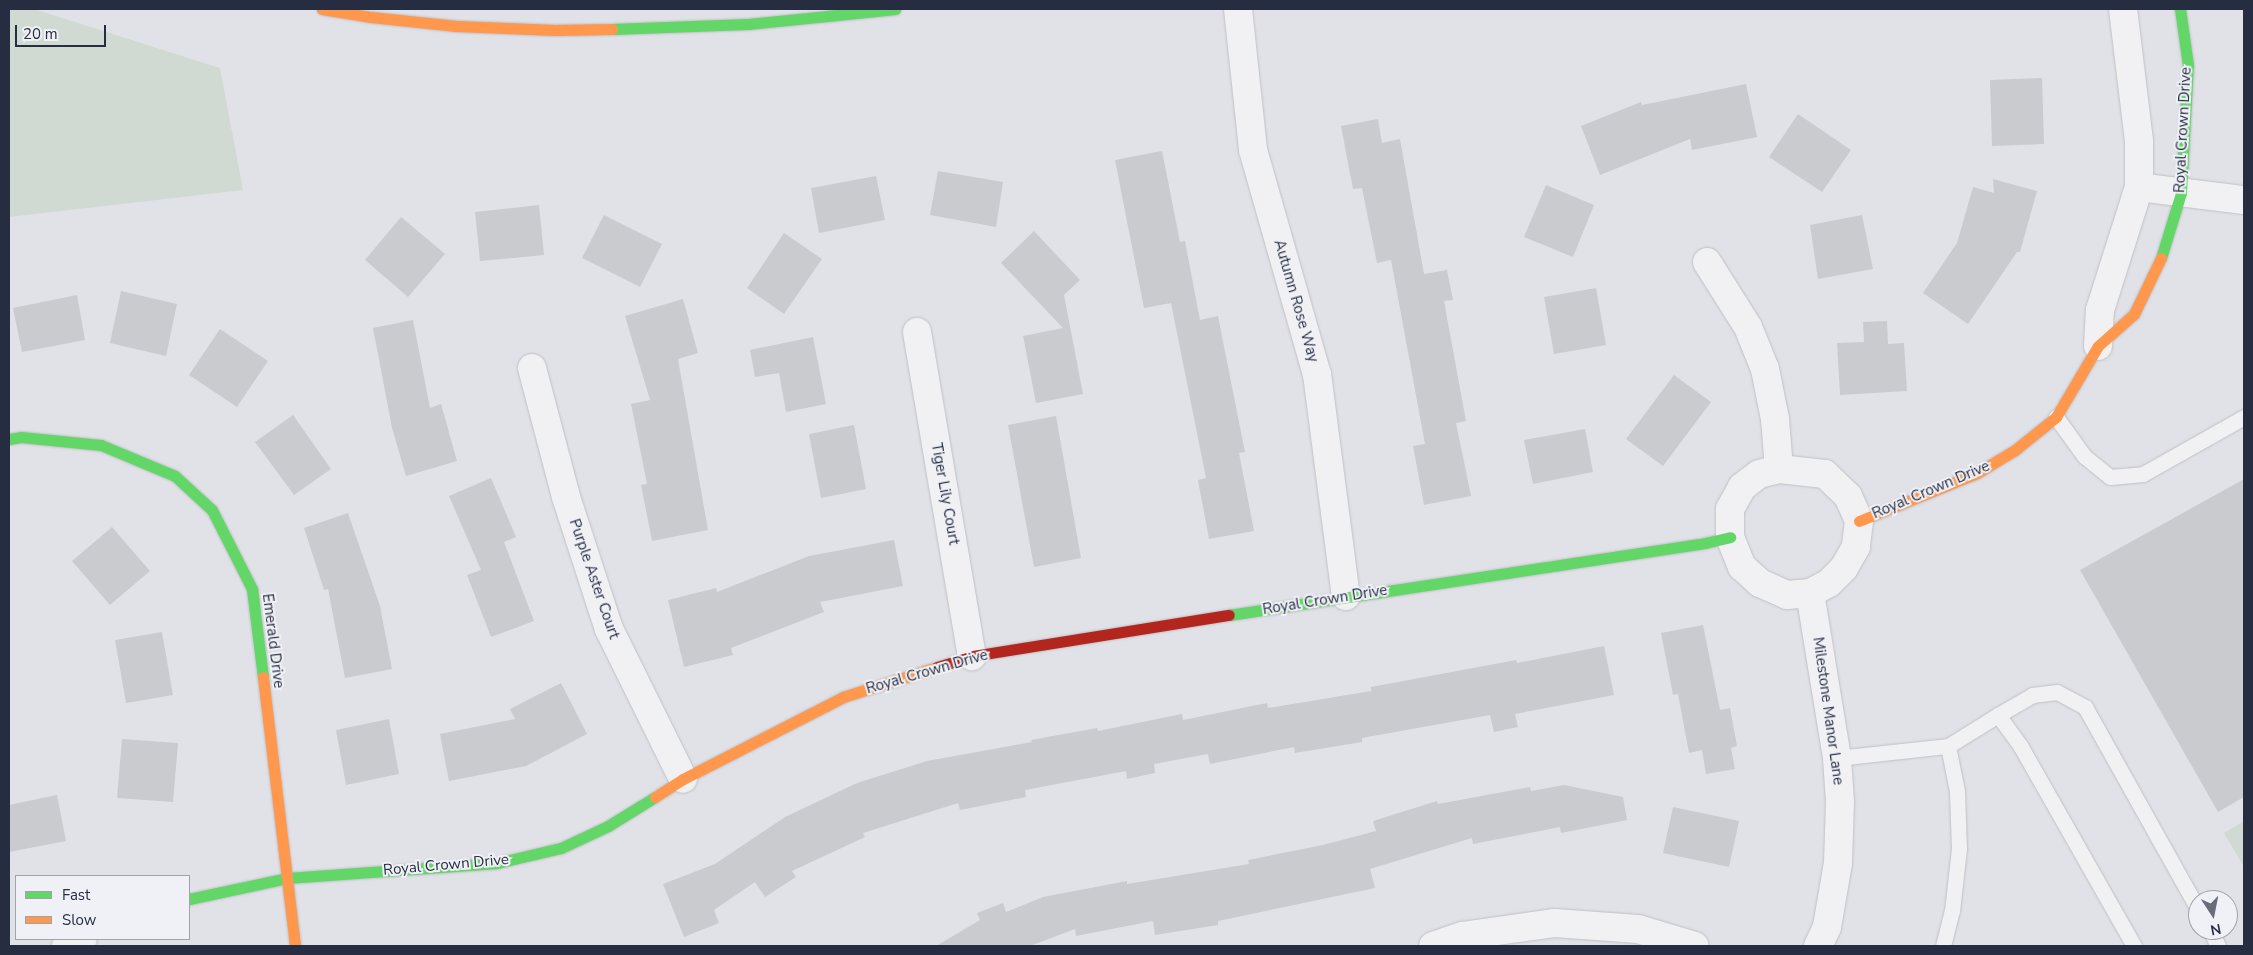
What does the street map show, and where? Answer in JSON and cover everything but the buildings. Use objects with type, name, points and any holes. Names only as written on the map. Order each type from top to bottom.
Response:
[{"type":"street","points":[[322,9],[371,17],[458,26],[555,30],[653,29],[748,24],[895,9]]},
{"type":"street","name":"Autumn Rose Way","points":[[1238,9],[1253,150],[1317,374],[1346,596]]},
{"type":"street","name":"Royal Crown Drive","points":[[2098,346],[2100,310],[2139,187],[2139,142],[2123,9]]},
{"type":"street","name":"Royal Crown Drive","points":[[1859,521],[1977,473],[2015,450],[2056,417],[2098,346],[2134,314],[2163,255],[2180,193],[2188,65],[2180,9]]},
{"type":"street","points":[[2139,187],[2244,200]]},
{"type":"street","points":[[1707,262],[1748,327],[1766,369],[1775,420],[1779,469]]},
{"type":"street","name":"Tiger Lily Court","points":[[917,332],[972,656]]},
{"type":"street","name":"Purple Aster Court","points":[[532,368],[566,497],[609,629],[683,779]]},
{"type":"street","name":"Emerald Drive","points":[[9,439],[21,437],[101,445],[175,476],[212,510],[252,589],[295,946]]},
{"type":"street","points":[[1779,469],[1825,474],[1848,496],[1859,521],[1856,547],[1844,568],[1829,583],[1810,593],[1787,595],[1760,583],[1742,567],[1730,537],[1730,509],[1742,488],[1760,474],[1779,469]]},
{"type":"street","name":"Royal Crown Drive","points":[[190,899],[287,878],[497,863],[561,848],[608,826],[683,779],[843,697],[972,656],[1346,596],[1696,545],[1730,537]]},
{"type":"street","name":"Milestone Manor Lane","points":[[1810,593],[1837,758],[1840,802],[1838,863],[1826,927],[1818,946]]},
{"type":"street","points":[[1433,946],[1462,936],[1555,923],[1638,929],[1695,946]]},
{"type":"street","points":[[66,946],[81,940]]},
{"type":"lane","points":[[2056,417],[2084,456],[2110,477],[2143,474],[2244,417]]},
{"type":"lane","points":[[1837,758],[1948,746],[2032,695],[2057,692],[2085,707],[2188,891]]},
{"type":"lane","points":[[1998,715],[2021,747],[2134,946]]},
{"type":"lane","points":[[1943,946],[1952,911],[1959,849],[1957,791],[1948,746]]},
{"type":"shaded area","points":[[9,9],[34,9],[220,68],[243,190],[9,217]]},
{"type":"shaded area","points":[[2244,821],[2244,867],[2224,833]]},
{"type":"traffic: fast","points":[[612,29],[748,24],[895,9]]},
{"type":"traffic: fast","points":[[2161,258],[2181,193],[2188,65],[2180,9]]},
{"type":"traffic: fast","points":[[9,439],[21,437],[101,445],[175,476],[212,510],[252,589],[263,677]]},
{"type":"traffic: fast","points":[[1229,615],[1705,543],[1730,537]]},
{"type":"traffic: fast","points":[[190,899],[287,878],[497,863],[561,848],[608,826],[655,797]]},
{"type":"traffic: slow","points":[[322,9],[371,17],[457,26],[555,30],[612,29]]},
{"type":"traffic: slow","points":[[1859,521],[1977,473],[2015,450],[2056,417],[2098,346],[2134,314],[2161,258]]},
{"type":"traffic: slow","points":[[655,797],[683,779],[843,697],[937,667]]},
{"type":"traffic: slow","points":[[263,677],[295,946]]},
{"type":"traffic: jam","points":[[937,667],[972,656],[1229,615]]}]
